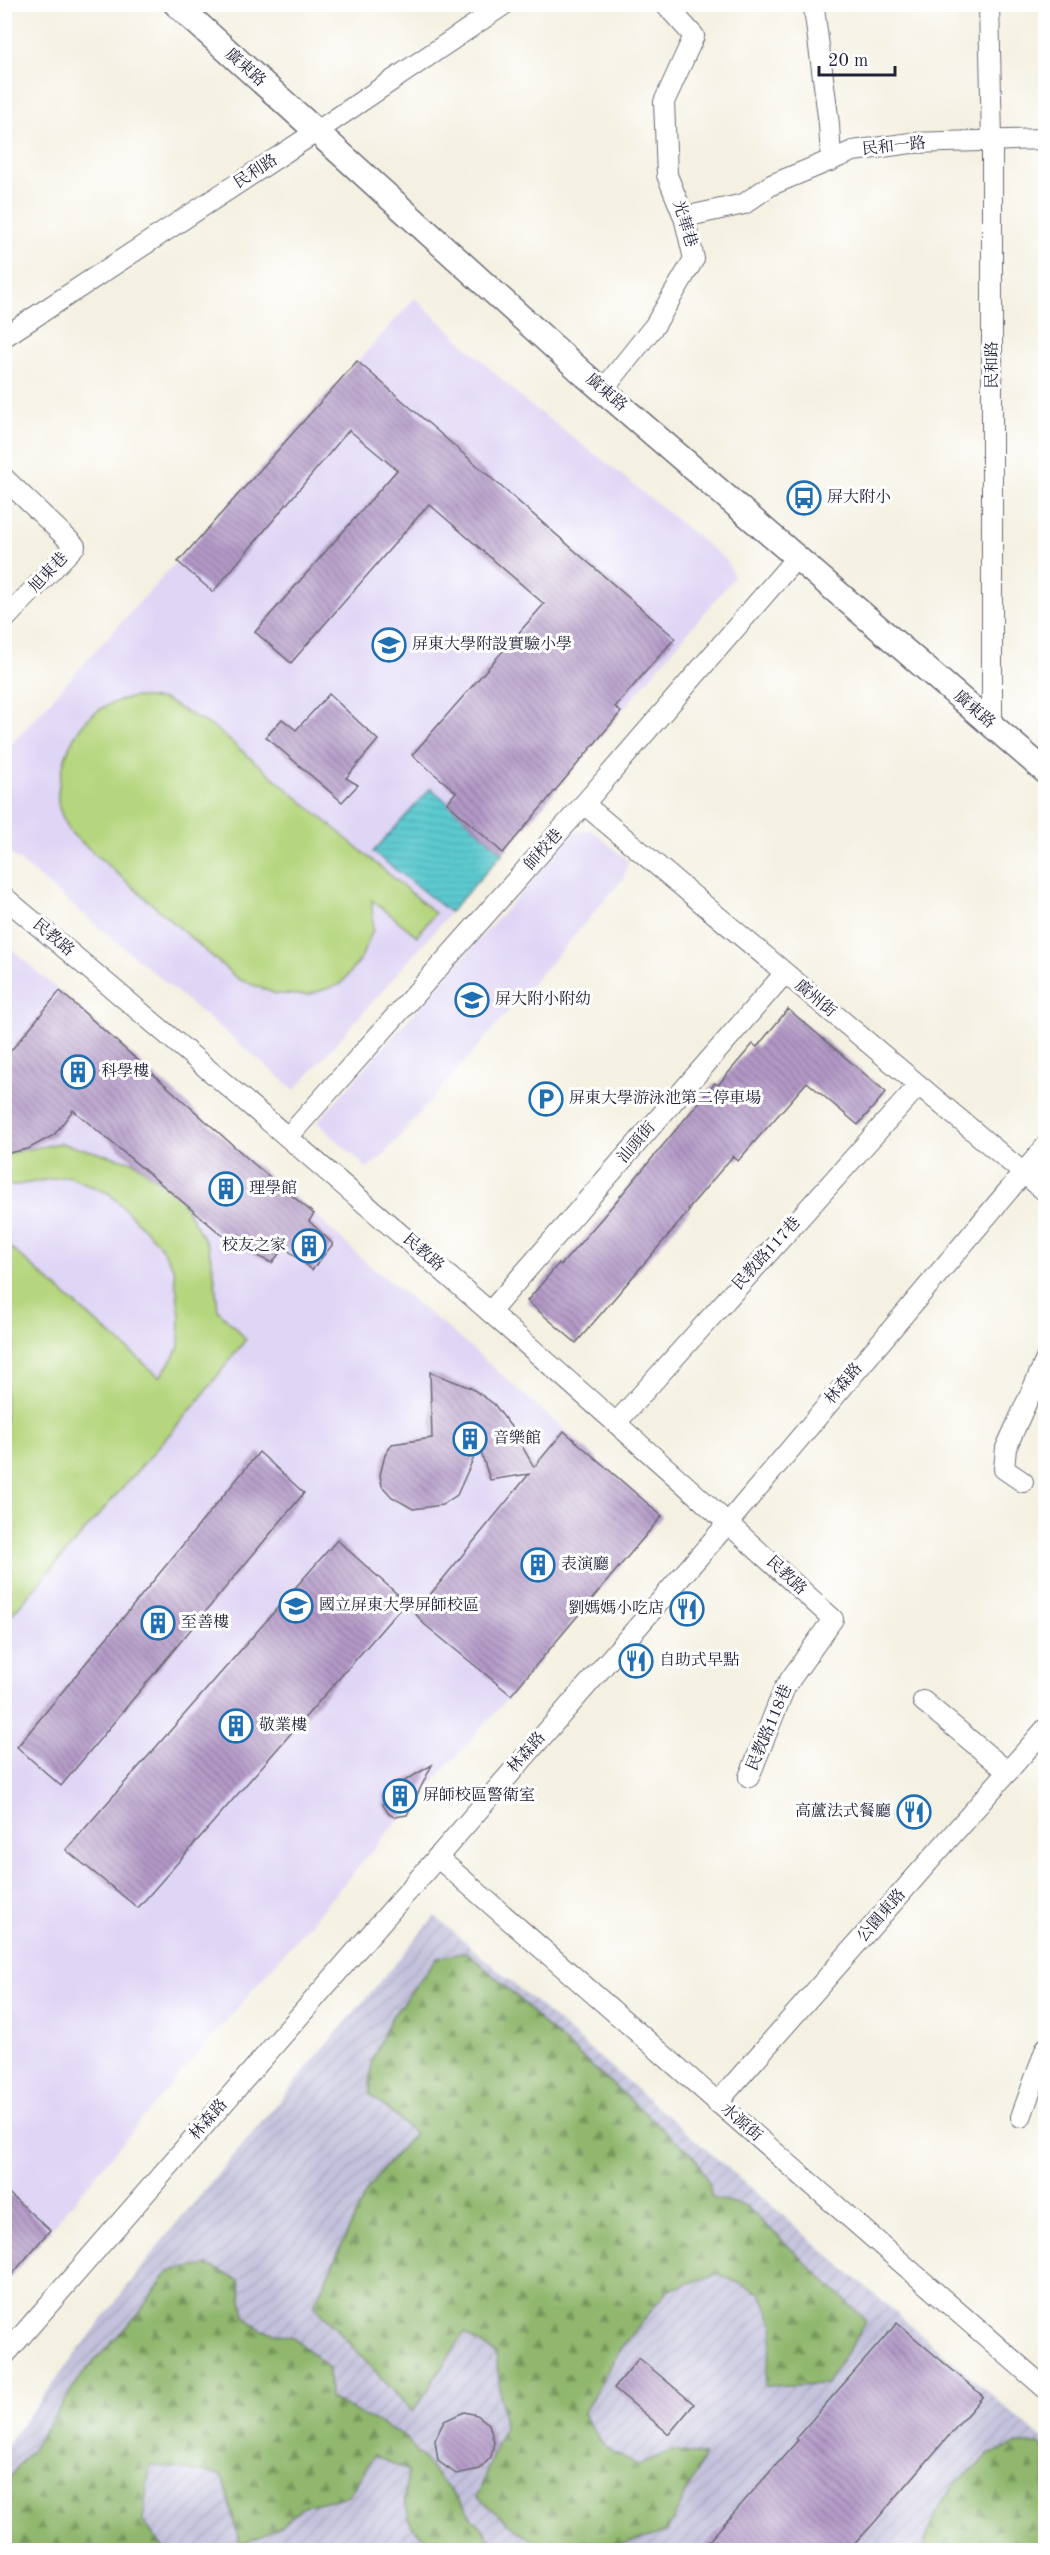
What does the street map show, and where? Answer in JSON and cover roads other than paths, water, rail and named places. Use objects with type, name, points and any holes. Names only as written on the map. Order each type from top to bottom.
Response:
[{"type":"street","name":"廣東路","points":[[176,4],[603,390],[1046,772]]},
{"type":"street","name":"民利路","points":[[4,337],[316,132],[505,4]]},
{"type":"street","name":"光華巷","points":[[603,390],[655,325],[694,259],[684,217],[667,175],[664,102],[694,36],[665,4]]},
{"type":"street","name":"民和路","points":[[989,4],[992,141],[993,726]]},
{"type":"street","points":[[814,8],[829,124],[831,161]]},
{"type":"street","name":"民和一路","points":[[684,217],[744,204],[771,185],[853,151],[911,143],[1046,139]]},
{"type":"street","name":"旭東巷","points":[[4,478],[75,546],[4,620]]},
{"type":"street","name":"師校巷","points":[[288,1137],[584,804],[796,558]]},
{"type":"street","name":"廣州街","points":[[584,804],[1046,1192]]},
{"type":"street","name":"民教路","points":[[4,897],[288,1137],[490,1312],[728,1522],[833,1620]]},
{"type":"street","name":"汕頭街","points":[[490,1312],[784,973]]},
{"type":"street","name":"民教路117巷","points":[[616,1422],[918,1086]]},
{"type":"street","name":"林森路","points":[[4,2356],[728,1522],[1046,1146]]},
{"type":"street","points":[[1023,1482],[1004,1469],[1006,1448],[1046,1359]]},
{"type":"street","name":"民教路118巷","points":[[749,1777],[785,1687],[833,1620]]},
{"type":"street","points":[[922,1701],[1008,1772]]},
{"type":"street","name":"公園東路","points":[[717,2103],[1046,1728]]},
{"type":"street","name":"水源街","points":[[437,1857],[1046,2389]]},
{"type":"street","points":[[1021,2117],[1046,2048]]},
{"type":"water","points":[[431,788],[503,853],[450,912],[373,852]]},
{"type":"place","name":"屏大附小","points":[[804,498]]},
{"type":"place","name":"屏東大學附設實驗小學","points":[[389,645]]},
{"type":"place","name":"屏大附小附幼","points":[[472,1000]]},
{"type":"place","name":"科學樓","points":[[78,1072]]},
{"type":"place","name":"屏東大學游泳池第二停車場","points":[[546,1099]]},
{"type":"place","name":"理學館","points":[[226,1189]]},
{"type":"place","name":"校友之家","points":[[309,1246]]},
{"type":"place","name":"音樂館","points":[[470,1439]]},
{"type":"place","name":"表演廳","points":[[538,1565]]},
{"type":"place","name":"國立屏東大學屏師校區","points":[[296,1606]]},
{"type":"place","name":"劉媽媽小吃店","points":[[687,1609]]},
{"type":"place","name":"至善樓","points":[[158,1623]]},
{"type":"place","name":"自助式早點","points":[[636,1661]]},
{"type":"place","name":"敬業樓","points":[[236,1726]]},
{"type":"place","name":"屏師校區警衛室","points":[[400,1796]]},
{"type":"place","name":"高蘆法式餐廳","points":[[914,1812]]}]
